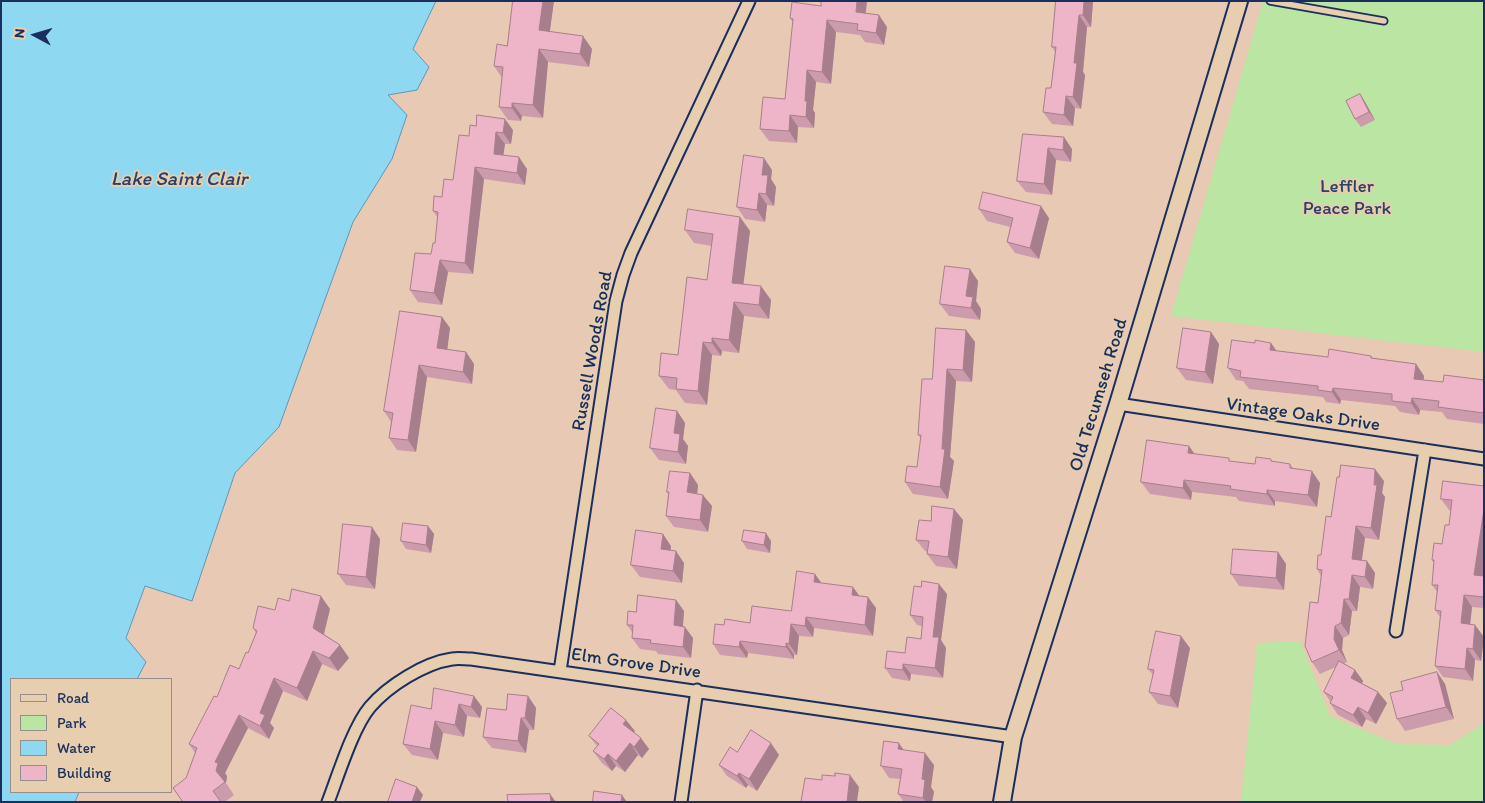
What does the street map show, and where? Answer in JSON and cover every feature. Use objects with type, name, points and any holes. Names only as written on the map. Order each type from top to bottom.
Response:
[{"type":"main road","name":"Old Tecumseh Road","points":[[1002,802],[1013,737],[1118,404],[1239,1]]},
{"type":"street","name":"Russell Woods Road","points":[[560,671],[614,310],[623,275],[634,246],[749,1]]},
{"type":"street","name":"Vintage Oaks Drive","points":[[1118,404],[1484,458]]},
{"type":"street","points":[[1396,631],[1425,450]]},
{"type":"street","name":"Elm Grove Drive","points":[[328,802],[357,731],[369,708],[386,692],[409,676],[433,664],[452,659],[471,659],[697,690],[1013,737]]},
{"type":"street","points":[[681,802],[697,690]]},
{"type":"lane","points":[[1270,1],[1384,22]]},
{"type":"green space","name":"Leffler Peace Park","points":[[1263,1],[1484,1],[1484,352],[1171,316]]},
{"type":"green space","points":[[1300,641],[1330,716],[1397,744],[1450,745],[1484,723],[1484,802],[1241,802],[1257,643]]},
{"type":"water","name":"Lake Saint Clair","points":[[1,1],[436,1],[413,49],[429,67],[417,90],[388,95],[407,115],[392,159],[353,222],[279,427],[235,473],[192,601],[145,586],[126,638],[146,662],[138,678],[10,678],[10,793],[79,793],[75,802],[1,802]]},
{"type":"building","points":[[513,1],[543,1],[539,30],[583,36],[580,54],[539,49],[533,105],[512,103],[512,108],[499,107],[503,67],[494,66],[497,44],[507,46]]},
{"type":"building","points":[[821,1],[857,1],[856,12],[879,15],[876,33],[857,30],[858,24],[827,20],[822,72],[807,70],[806,117],[790,115],[789,131],[760,129],[763,97],[785,99],[793,19],[790,18],[792,2],[821,6]]},
{"type":"building","points":[[1056,1],[1084,1],[1083,15],[1079,15],[1074,63],[1077,63],[1073,97],[1066,96],[1064,115],[1043,112],[1046,88],[1051,88],[1056,47],[1052,47]]},
{"type":"building","points":[[1360,94],[1369,112],[1355,119],[1346,101]]},
{"type":"building","points":[[477,115],[505,119],[503,133],[496,132],[494,154],[519,157],[517,173],[475,167],[465,263],[440,260],[434,293],[410,290],[415,253],[431,254],[433,243],[435,243],[438,212],[433,211],[434,196],[442,197],[444,179],[453,180],[459,135],[469,136],[470,125],[476,126]]},
{"type":"building","points":[[1023,134],[1064,137],[1063,150],[1048,148],[1044,184],[1017,181]]},
{"type":"building","points":[[744,155],[764,158],[762,175],[768,175],[766,194],[759,193],[757,210],[737,207]]},
{"type":"building","points":[[983,192],[1041,206],[1030,248],[1007,242],[1013,218],[979,209]]},
{"type":"building","points":[[688,209],[740,217],[732,283],[761,286],[759,305],[734,302],[729,340],[712,338],[712,343],[703,342],[698,391],[676,389],[677,378],[659,376],[661,353],[678,355],[687,277],[707,280],[713,234],[685,230]]},
{"type":"building","points":[[945,266],[970,269],[966,296],[973,297],[971,308],[940,304]]},
{"type":"building","points":[[400,311],[442,317],[437,348],[466,352],[463,372],[419,365],[408,440],[389,438],[393,413],[384,411]]},
{"type":"building","points":[[936,328],[966,330],[963,370],[947,369],[942,449],[945,449],[940,487],[905,482],[907,466],[917,467],[921,435],[918,435],[922,379],[932,379]]},
{"type":"building","points":[[1183,328],[1211,332],[1205,372],[1177,368]]},
{"type":"building","points":[[1232,340],[1255,343],[1255,340],[1271,343],[1270,350],[1328,357],[1329,349],[1371,356],[1371,358],[1416,364],[1414,379],[1443,382],[1444,375],[1484,380],[1484,413],[1438,407],[1439,401],[1412,398],[1411,403],[1392,401],[1392,394],[1333,388],[1332,392],[1318,390],[1318,386],[1240,377],[1241,371],[1228,368]]},
{"type":"building","points":[[656,408],[677,411],[674,433],[680,434],[678,452],[650,448]]},
{"type":"building","points":[[1147,440],[1189,446],[1188,453],[1229,458],[1229,461],[1255,464],[1256,457],[1290,464],[1290,468],[1312,471],[1308,495],[1267,490],[1267,494],[1230,489],[1231,486],[1184,480],[1183,488],[1141,482]]},
{"type":"building","points":[[1341,465],[1375,469],[1374,485],[1377,485],[1371,528],[1356,526],[1352,559],[1367,561],[1365,577],[1352,575],[1349,599],[1344,599],[1341,623],[1335,626],[1334,639],[1339,650],[1312,662],[1305,646],[1310,602],[1318,603],[1322,570],[1317,569],[1318,555],[1321,555],[1326,516],[1331,517],[1337,477],[1339,477]]},
{"type":"building","points":[[670,471],[690,473],[687,492],[703,495],[700,520],[666,516]]},
{"type":"building","points":[[1443,481],[1484,486],[1484,509],[1474,575],[1484,576],[1484,597],[1464,595],[1461,623],[1475,625],[1473,649],[1467,648],[1465,669],[1435,666],[1441,611],[1435,610],[1438,585],[1432,585],[1434,560],[1432,560],[1434,543],[1442,544],[1445,525],[1449,525],[1452,500],[1441,499]]},
{"type":"building","points":[[932,506],[954,509],[948,557],[927,554],[929,541],[916,540],[919,520],[931,521]]},
{"type":"building","points":[[403,523],[428,526],[426,545],[401,541]]},
{"type":"building","points":[[343,524],[372,527],[366,577],[338,574]]},
{"type":"building","points":[[636,530],[663,534],[661,549],[676,551],[673,571],[631,565]]},
{"type":"building","points":[[744,530],[766,533],[764,545],[742,541]]},
{"type":"building","points":[[1233,549],[1278,552],[1276,578],[1231,574]]},
{"type":"building","points":[[797,571],[815,574],[814,582],[853,587],[852,595],[868,597],[865,625],[806,617],[805,626],[791,624],[789,644],[786,643],[786,647],[740,641],[739,647],[713,644],[715,624],[724,625],[725,619],[750,623],[752,606],[791,611]]},
{"type":"building","points":[[922,581],[939,584],[933,637],[939,637],[935,668],[903,664],[903,670],[885,668],[887,651],[905,653],[907,637],[921,639],[923,617],[910,615],[914,586],[921,587]]},
{"type":"building","points":[[292,589],[321,596],[313,628],[340,645],[329,658],[313,651],[297,688],[274,678],[260,713],[265,715],[260,726],[239,715],[215,762],[218,763],[216,771],[225,782],[213,791],[221,802],[183,802],[173,788],[186,778],[197,748],[189,744],[214,696],[217,697],[230,665],[239,669],[246,652],[248,653],[257,631],[253,628],[258,606],[275,610],[278,598],[289,601]]},
{"type":"building","points":[[638,595],[676,600],[674,625],[685,627],[683,647],[650,643],[651,640],[632,638],[633,625],[627,625],[628,611],[636,612]]},
{"type":"building","points":[[1156,631],[1181,636],[1170,696],[1149,692],[1154,670],[1148,669]]},
{"type":"building","points":[[1339,661],[1355,670],[1351,678],[1378,692],[1368,713],[1358,707],[1353,715],[1330,703],[1333,697],[1324,692]]},
{"type":"building","points":[[1437,672],[1446,707],[1397,719],[1390,693],[1403,690],[1401,682]]},
{"type":"building","points":[[434,688],[474,696],[471,707],[459,704],[455,725],[435,721],[430,749],[403,744],[411,705],[431,709]]},
{"type":"building","points":[[508,694],[528,696],[525,718],[521,718],[518,741],[483,737],[487,708],[506,710]]},
{"type":"building","points":[[611,708],[626,720],[623,724],[641,738],[634,747],[630,743],[616,761],[608,754],[604,759],[593,751],[599,744],[589,736]]},
{"type":"building","points":[[751,730],[771,743],[749,779],[739,773],[737,776],[719,765],[730,747],[737,752]]},
{"type":"building","points":[[884,741],[899,743],[898,749],[925,753],[922,779],[925,780],[923,798],[898,794],[902,769],[881,766]]},
{"type":"building","points":[[835,773],[850,775],[847,802],[801,802],[805,778],[822,780],[822,775],[835,776]]},
{"type":"building","points":[[396,779],[417,787],[412,802],[388,802]]},
{"type":"building","points":[[594,791],[622,795],[621,802],[593,802]]},
{"type":"building","points":[[550,794],[551,802],[508,802],[507,795]]}]
